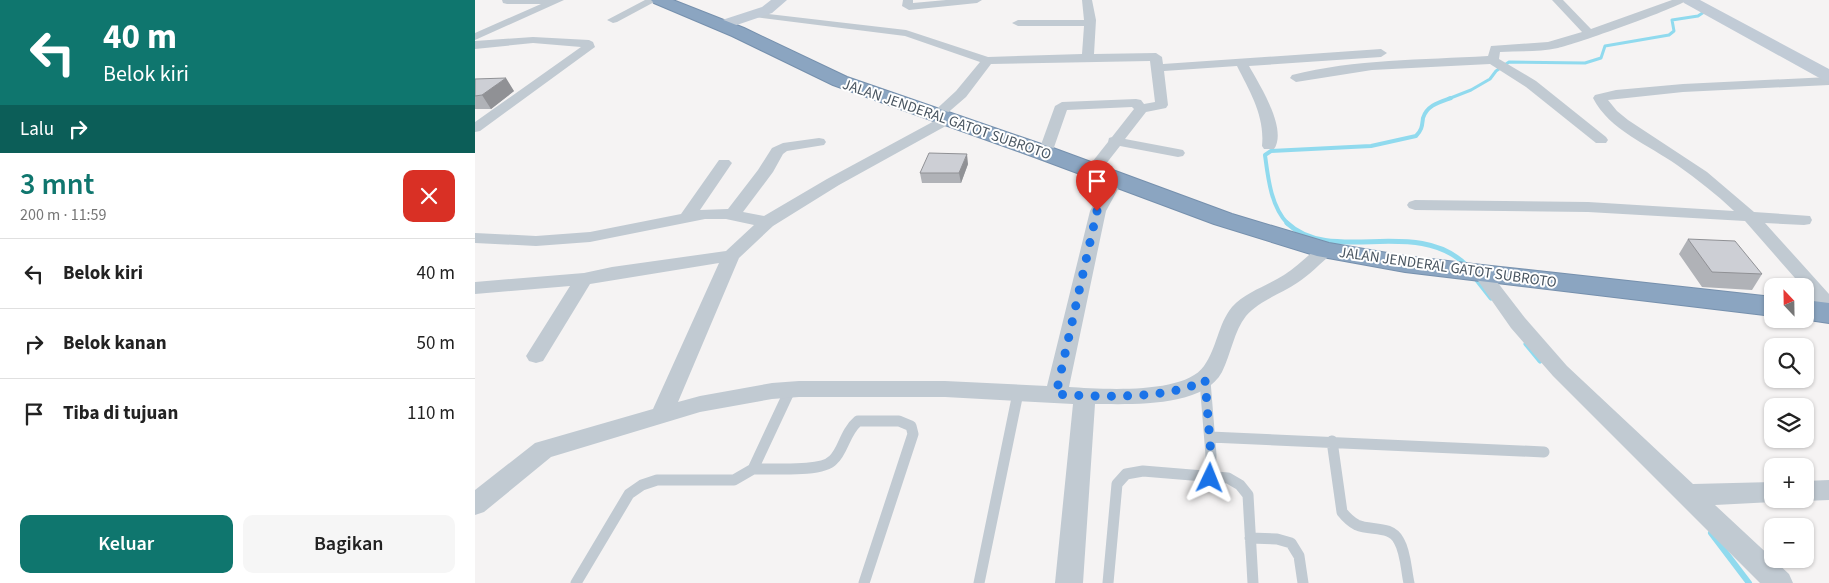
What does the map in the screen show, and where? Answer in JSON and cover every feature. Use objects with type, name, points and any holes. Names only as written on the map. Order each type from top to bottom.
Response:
[{"type":"highway","name":"JALAN JENDERAL GATOT SUBROTO","points":[[659,0],[722,25],[840,81],[1045,153],[1223,219],[1326,250],[1474,273],[1764,306]]},
{"type":"highway","points":[[1814,311],[1829,313]]},
{"type":"main road","points":[[722,25],[773,7],[780,0]]},
{"type":"main road","points":[[1689,0],[1829,76]]},
{"type":"main road","points":[[1804,62],[1829,61]]},
{"type":"street","points":[[613,20],[653,0]]},
{"type":"street","points":[[908,0],[907,6],[909,7],[977,0]]},
{"type":"street","points":[[1087,0],[1090,23],[1088,57]]},
{"type":"street","points":[[1557,0],[1591,34]]},
{"type":"street","points":[[1499,63],[1495,49],[1548,46],[1591,34],[1682,0]]},
{"type":"street","points":[[507,1],[557,1]]},
{"type":"street","points":[[475,37],[557,1]]},
{"type":"street","points":[[755,14],[906,33],[987,61]]},
{"type":"street","points":[[1018,24],[1090,23]]},
{"type":"street","points":[[475,45],[533,40],[589,44],[589,47],[475,128]]},
{"type":"street","points":[[1158,68],[1390,52]]},
{"type":"street","points":[[661,415],[731,256],[767,222],[943,117],[987,61],[994,59],[1156,57],[1163,102],[1156,108],[1141,109],[1114,141],[1093,171]]},
{"type":"street","points":[[1326,57],[1332,71]]},
{"type":"street","points":[[1241,63],[1266,116],[1271,136],[1269,146]]},
{"type":"street","points":[[1296,78],[1372,66],[1499,63],[1601,140]]},
{"type":"street","points":[[1829,81],[1710,86],[1616,94],[1600,98],[1604,106],[1618,118],[1704,177],[1749,216],[1784,252],[1829,307]]},
{"type":"street","points":[[1045,153],[1061,106],[1136,103],[1141,109]]},
{"type":"street","points":[[1114,141],[1178,153]]},
{"type":"street","points":[[732,215],[765,172],[777,151],[783,147],[819,142]]},
{"type":"street","points":[[688,216],[724,163]]},
{"type":"street","points":[[1056,394],[1097,211],[1115,180]]},
{"type":"street","points":[[1415,205],[1561,206],[1804,220]]},
{"type":"street","points":[[475,238],[536,241],[590,237],[705,214],[732,215],[767,222]]},
{"type":"street","points":[[475,504],[543,450],[700,404],[772,391],[945,389],[1085,396],[1161,393],[1193,387],[1205,380],[1222,352],[1229,330],[1240,312],[1262,295],[1291,279],[1326,250]]},
{"type":"street","points":[[475,288],[584,279],[731,256]]},
{"type":"street","points":[[1474,273],[1559,371],[1779,583]]},
{"type":"street","points":[[536,356],[584,279]]},
{"type":"street","points":[[1069,583],[1085,396]]},
{"type":"street","points":[[1814,491],[1829,490]]},
{"type":"street","points":[[1687,495],[1764,492]]},
{"type":"lane","points":[[1205,380],[1210,437],[1210,478]]},
{"type":"lane","points":[[753,469],[790,390]]},
{"type":"lane","points":[[979,583],[1018,393]]},
{"type":"lane","points":[[576,583],[629,494],[649,481],[734,480],[753,469],[822,467],[834,460],[850,428],[858,421],[899,421],[911,426],[913,434],[864,583]]},
{"type":"lane","points":[[1210,437],[1544,452]]},
{"type":"lane","points":[[1332,441],[1342,512],[1347,520],[1356,525],[1385,530],[1395,534],[1400,541],[1409,583]]},
{"type":"lane","points":[[1108,583],[1117,484],[1126,474],[1143,470],[1210,478],[1228,478],[1240,485],[1248,495],[1253,583]]},
{"type":"lane","points":[[1250,538],[1283,539],[1293,543],[1300,555],[1303,583]]},
{"type":"building","points":[[506,78],[482,95],[475,96],[475,79]]},
{"type":"building","points":[[929,153],[967,154],[959,173],[920,173]]},
{"type":"building","points":[[1688,239],[1735,241],[1762,274],[1712,272]]},
{"type":"waterway","points":[[1448,99],[1471,90],[1490,79],[1496,71],[1509,62],[1585,63],[1601,58],[1605,46],[1669,35],[1674,31],[1672,20],[1698,16],[1704,12],[1692,0]]},
{"type":"waterway","points":[[1287,223],[1274,201],[1265,155],[1271,151],[1371,146],[1416,136],[1421,130],[1423,118],[1428,110],[1434,105],[1451,98]]},
{"type":"waterway","points":[[1287,223],[1306,235],[1327,241],[1400,241],[1424,244],[1447,251],[1467,266]]},
{"type":"waterway","points":[[1473,275],[1491,298]]},
{"type":"waterway","points":[[1526,344],[1540,361]]},
{"type":"waterway","points":[[1711,533],[1749,583]]},
{"type":"route","points":[[1097,211],[1056,394],[1085,396],[1161,393],[1193,387],[1205,380],[1211,455],[1210,478]]}]
